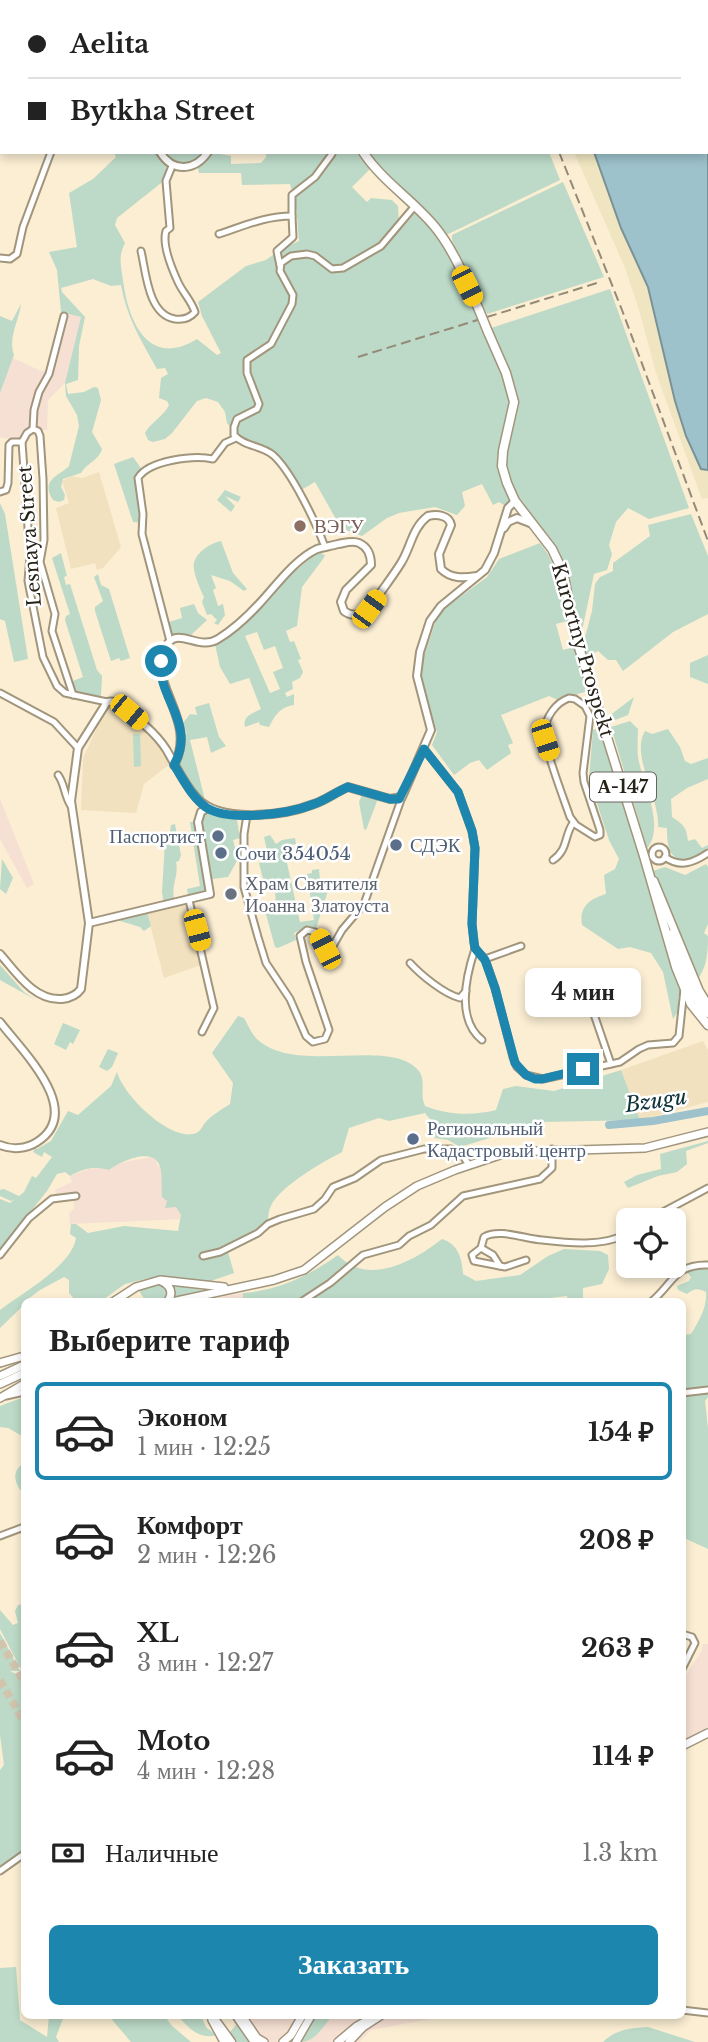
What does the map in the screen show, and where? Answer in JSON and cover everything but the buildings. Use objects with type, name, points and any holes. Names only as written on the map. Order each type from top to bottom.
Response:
[{"type":"main road","name":"Kurortny Prospekt","points":[[364,154],[379,175],[430,221],[447,244],[509,380],[514,402],[502,466],[509,491],[552,549],[563,572],[576,638],[648,856],[650,874],[684,989],[696,1013],[708,1025]]},
{"type":"main road","name":"Kurortny Prospekt","points":[[650,874],[688,980],[701,1006],[708,1013]]},
{"type":"main road","name":"А-147","points":[[650,874],[693,977],[708,1005]]},
{"type":"main road","points":[[190,1298],[274,1280],[304,1270],[403,1194],[432,1178],[468,1165],[509,1152],[645,1148],[708,1132]]},
{"type":"main road","points":[[119,1298],[136,1287],[160,1280],[212,1288],[238,1287]]},
{"type":"main road","points":[[160,1280],[171,1290],[169,1298]]},
{"type":"main road","points":[[0,1363],[21,1357]]},
{"type":"main road","points":[[0,1376],[21,1366]]},
{"type":"main road","points":[[0,1384],[21,1374]]},
{"type":"main road","points":[[1,1398],[21,1386]]},
{"type":"main road","points":[[686,1744],[708,1733]]},
{"type":"main road","points":[[212,2019],[224,2042]]},
{"type":"main road","points":[[213,2019],[231,2042]]},
{"type":"main road","points":[[239,2019],[256,2042]]},
{"type":"main road","points":[[244,2019],[257,2038],[264,2042]]},
{"type":"main road","points":[[283,2042],[291,2035],[300,2019]]},
{"type":"main road","points":[[296,2042],[309,2019]]},
{"type":"main road","points":[[338,2042],[372,2019]]},
{"type":"main road","points":[[349,2042],[374,2019]]},
{"type":"street","points":[[0,258],[14,257],[50,154]]},
{"type":"street","points":[[162,154],[172,166],[180,168],[197,164],[206,154]]},
{"type":"street","points":[[325,547],[316,525],[279,461],[266,450],[236,438],[234,427],[237,419],[257,409],[259,404],[247,373],[247,360],[271,344],[293,300],[292,291],[281,275],[276,257],[277,251],[293,237],[292,195],[315,177],[331,154]]},
{"type":"street","points":[[141,251],[152,297],[160,312],[176,319],[186,319],[195,312],[176,279],[165,236],[170,228],[166,181],[172,166]]},
{"type":"street","points":[[280,266],[291,257],[307,254],[315,256],[332,269],[343,268],[381,246],[414,207]]},
{"type":"street","points":[[219,233],[258,220],[292,216]]},
{"type":"street","name":"Lesnaya Street","points":[[64,316],[49,374],[39,392],[34,410],[33,429],[22,442],[30,556],[28,581],[43,657],[57,686],[65,693],[73,695]]},
{"type":"street","name":"Lesnaya Street","points":[[33,429],[38,431],[40,436],[43,479],[44,540],[40,562],[55,614],[52,631],[73,695]]},
{"type":"street","points":[[174,765],[179,753],[180,724],[163,684],[160,666],[170,640],[142,534],[143,514],[138,482],[140,474],[148,469],[181,458],[213,459],[226,443],[236,438]]},
{"type":"street","points":[[0,492],[6,490],[8,483],[9,445],[12,442],[22,442]]},
{"type":"street","points":[[247,815],[244,834],[244,887],[266,963],[290,999],[306,1036],[313,1042],[325,1039],[329,1030],[300,936],[307,930],[315,932],[325,949],[330,951],[342,930],[361,910],[402,797],[430,737],[431,723],[417,676],[420,652],[432,616],[488,565],[508,508],[516,501]]},
{"type":"street","points":[[170,640],[183,638],[199,644],[214,641],[258,606],[309,554],[351,541],[366,548],[370,554],[370,565],[346,590],[341,607],[351,615],[364,612],[369,609],[401,563],[416,528],[428,516],[441,516],[450,522],[450,530],[438,559],[441,569],[463,584],[461,590]]},
{"type":"street","points":[[500,532],[508,522],[517,518],[533,525]]},
{"type":"street","points":[[454,577],[477,576]]},
{"type":"street","points":[[0,693],[54,722],[78,748]]},
{"type":"street","points":[[73,695],[120,704],[146,726],[168,752],[193,795],[207,808],[225,814],[247,815],[293,810],[313,805],[348,787],[390,799],[402,797]]},
{"type":"street","name":"Kurortny Prospekt","points":[[569,698],[585,706],[590,716],[583,777],[600,830],[600,835],[593,837],[573,823],[544,730],[554,707],[569,698]]},
{"type":"street","points":[[0,954],[34,991],[52,999],[74,996],[81,989],[89,923],[71,806],[78,748],[107,702]]},
{"type":"street","points":[[590,716],[600,710]]},
{"type":"street","points":[[424,749],[458,792],[472,831],[475,848],[472,924],[475,948],[466,991],[471,1030],[482,1040]]},
{"type":"street","points":[[58,775],[71,806]]},
{"type":"street","points":[[89,923],[208,897],[211,891],[198,821],[201,812],[207,808]]},
{"type":"street","points":[[553,860],[565,848],[567,834],[573,823]]},
{"type":"street","points":[[659,846],[665,850],[665,857],[659,861],[648,856],[659,846]]},
{"type":"street","points":[[665,857],[674,863],[684,864],[708,853]]},
{"type":"street","points":[[189,900],[214,1008],[202,1032]]},
{"type":"street","points":[[485,960],[521,946]]},
{"type":"street","points":[[475,948],[485,960],[517,1067],[526,1075],[542,1079],[620,1062],[648,1045],[673,1043],[679,1036],[684,989]]},
{"type":"street","points":[[410,963],[431,983],[453,996],[460,998],[466,991]]},
{"type":"street","points":[[584,985],[611,1064]]},
{"type":"street","points":[[681,1023],[686,1013],[696,1013]]},
{"type":"street","points":[[0,1022],[47,1083],[56,1105],[54,1122],[39,1141],[15,1148],[0,1145]]},
{"type":"street","points":[[203,1256],[220,1252],[258,1233],[268,1224],[314,1209],[326,1199],[333,1187],[363,1173],[381,1160],[424,1149],[451,1149],[463,1156],[468,1165]]},
{"type":"street","points":[[307,1298],[363,1255],[399,1245],[409,1236],[430,1225],[463,1196],[540,1179],[552,1168],[552,1149]]},
{"type":"street","points":[[670,1208],[708,1188]]},
{"type":"street","points":[[0,1255],[29,1219],[52,1199],[76,1196]]},
{"type":"street","points":[[526,1260],[505,1267],[474,1261],[472,1255],[481,1248],[484,1237],[492,1233],[542,1241],[589,1242],[616,1238]]},
{"type":"street","points":[[481,1248],[493,1255],[500,1266]]},
{"type":"street","points":[[655,1298],[677,1273],[693,1265],[708,1265]]},
{"type":"street","points":[[686,1393],[708,1390]]},
{"type":"street","points":[[1,1398],[21,1393]]},
{"type":"street","points":[[0,1536],[21,1528]]},
{"type":"street","points":[[686,1635],[692,1637],[695,1643],[686,1658]]},
{"type":"street","points":[[0,1871],[21,1856]]},
{"type":"street","points":[[686,2011],[708,2014]]},
{"type":"shaded area","points":[[61,312],[81,317],[65,383],[48,400],[47,430],[39,430],[19,441],[0,437],[0,393],[13,358],[41,371],[46,370]]},
{"type":"shaded area","points":[[99,472],[121,547],[103,568],[97,570],[95,563],[71,569],[56,508],[69,503],[62,481],[72,476],[82,478]]},
{"type":"shaded area","points":[[112,705],[144,731],[168,756],[170,764],[144,784],[136,813],[81,810],[83,758],[107,706]]},
{"type":"shaded area","points":[[0,799],[34,884],[27,888],[0,839]]},
{"type":"shaded area","points":[[188,904],[201,965],[164,978],[147,913]]},
{"type":"shaded area","points":[[703,1041],[708,1050],[708,1102],[640,1120],[621,1070]]},
{"type":"shaded area","points":[[156,1156],[157,1166],[164,1166],[184,1205],[184,1219],[70,1224],[69,1213],[74,1209],[72,1198],[57,1199],[55,1190],[72,1182],[70,1176],[85,1170]]},
{"type":"shaded area","points":[[243,1293],[243,1298],[215,1298]]},
{"type":"shaded area","points":[[703,1644],[708,1644],[708,1730],[686,1740],[686,1675],[701,1652]]},
{"type":"shaded area","points":[[235,2019],[430,2019],[371,2030],[360,2042],[233,2042]]},
{"type":"green space","points":[[115,154],[220,154],[231,156],[231,164],[261,163],[266,154],[550,154],[560,180],[442,237],[505,378],[511,405],[501,455],[513,500],[507,507],[499,502],[493,505],[482,484],[462,492],[465,506],[457,515],[435,507],[399,513],[362,536],[341,528],[315,482],[301,490],[281,460],[243,443],[227,423],[225,412],[218,402],[206,398],[197,401],[165,439],[153,442],[148,440],[145,433],[169,405],[167,401],[159,398],[161,378],[168,374],[165,368],[157,369],[140,338],[127,308],[121,285],[111,286],[93,279],[61,288],[85,317],[79,346],[78,380],[66,384],[68,394],[98,388],[101,400],[92,432],[102,449],[81,473],[63,479],[61,487],[64,500],[53,500],[50,483],[69,466],[79,426],[77,415],[66,396],[65,383],[81,317],[61,312],[57,270],[49,252],[77,247],[69,193],[93,179],[116,157]],"holes":[[[197,165],[199,173],[241,173],[242,185],[290,184],[296,205],[299,241],[266,260],[246,266],[198,302],[202,316],[221,353],[217,355],[197,339],[180,347],[165,348],[153,344],[144,336],[136,325],[126,296],[121,261],[125,243],[115,225],[117,218],[180,168]],[[373,166],[419,212],[402,228],[399,225],[398,206],[392,200],[371,198],[367,202],[352,187]]]},
{"type":"green space","points":[[563,182],[604,277],[487,314],[452,241],[452,235]]},
{"type":"green space","points":[[610,289],[689,508],[649,519],[628,508],[616,522],[609,545],[612,554],[607,570],[594,574],[579,645],[566,573],[554,546],[512,491],[504,469],[514,406],[491,328]]},
{"type":"green space","points":[[21,304],[13,335],[14,355],[0,393],[0,316],[12,321]]},
{"type":"green space","points":[[133,457],[143,471],[140,474],[143,523],[133,522],[114,464]]},
{"type":"green space","points":[[225,490],[241,497],[238,502],[225,496],[235,506],[231,512],[217,500]]},
{"type":"green space","points":[[0,503],[5,514],[28,659],[14,662],[5,621],[0,619]]},
{"type":"green space","points":[[691,514],[708,556],[708,614],[673,632],[623,671],[616,660],[608,660],[598,651],[588,656],[584,641],[592,611],[595,584],[600,577],[613,571],[613,563],[650,536],[648,525]]},
{"type":"green space","points":[[221,541],[233,573],[247,589],[244,591],[230,581],[211,575],[218,606],[223,604],[225,615],[218,625],[214,623],[217,620],[211,614],[207,615],[194,564],[202,551]]},
{"type":"green space","points":[[540,543],[552,562],[562,590],[567,621],[556,624],[563,650],[574,647],[588,691],[558,700],[549,696],[501,715],[513,743],[508,745],[511,753],[487,770],[479,760],[454,775],[432,745],[437,732],[420,680],[423,659],[436,620],[441,611],[487,577],[499,559]]},
{"type":"green space","points":[[61,553],[67,576],[64,577],[66,585],[70,584],[97,670],[102,676],[101,696],[72,694],[68,683],[83,677],[65,620],[70,614],[52,558]]},
{"type":"green space","points":[[315,554],[325,555],[302,587],[297,626],[286,631],[290,642],[294,641],[303,672],[300,678],[292,682],[293,689],[285,693],[287,697],[294,694],[294,705],[279,712],[269,727],[260,725],[259,722],[245,727],[247,717],[261,709],[249,678],[230,684],[220,667],[215,644],[258,610],[286,579]],"holes":[[[257,632],[264,650],[275,646],[283,668],[273,672],[280,689],[270,693],[245,636]]]},
{"type":"green space","points":[[98,574],[101,585],[109,589],[130,658],[121,661],[119,658],[111,661],[95,611],[95,607],[103,601],[94,577]]},
{"type":"green space","points":[[194,604],[198,613],[207,620],[191,635],[171,634],[169,622],[182,618],[180,608]]},
{"type":"green space","points":[[708,655],[708,684],[690,677],[690,663]]},
{"type":"green space","points":[[634,697],[628,715],[610,722],[609,716]]},
{"type":"green space","points":[[209,703],[219,737],[226,746],[211,753],[207,737],[190,740],[207,808],[174,765],[181,739],[187,734],[183,723],[190,714],[197,715],[195,707]]},
{"type":"green space","points":[[630,721],[638,729],[638,757],[654,816],[652,839],[647,848],[611,727]]},
{"type":"green space","points":[[603,726],[635,831],[644,874],[665,867],[685,875],[706,864],[708,867],[708,924],[704,933],[708,936],[708,947],[705,964],[699,978],[682,1001],[678,996],[678,1011],[673,1019],[663,972],[651,953],[630,947],[618,949],[582,925],[584,908],[595,898],[606,894],[604,875],[615,869],[619,859],[609,840],[589,779],[593,730]]},
{"type":"green space","points":[[668,729],[680,747],[685,761],[691,764],[708,758],[708,779],[671,799],[672,817],[684,827],[688,841],[695,839],[702,848],[708,845],[708,848],[698,854],[683,859],[672,855],[667,828],[658,827],[655,803],[641,752],[645,731],[652,734]]},
{"type":"green space","points":[[133,734],[140,734],[141,766],[134,767]]},
{"type":"green space","points":[[364,790],[379,796],[366,830],[359,802]]},
{"type":"green space","points":[[207,811],[216,816],[237,820],[240,838],[233,840],[238,859],[228,877],[212,879],[201,822]]},
{"type":"green space","points":[[190,822],[198,822],[208,897],[189,900],[187,889],[200,886]]},
{"type":"green space","points":[[175,824],[181,855],[176,862],[173,891],[175,904],[164,906],[162,892],[165,841],[169,839],[171,825]]},
{"type":"green space","points":[[270,835],[276,844],[295,838],[296,844],[289,845],[287,863],[300,922],[314,920],[307,874],[319,869],[320,880],[331,881],[315,932],[298,931],[294,933],[296,940],[278,948],[275,947],[264,907],[276,903],[274,882],[264,883],[259,863],[269,860],[264,837]]},
{"type":"green space","points":[[2,859],[13,878],[6,894],[0,889]]},
{"type":"green space","points":[[147,912],[151,926],[144,931],[140,927],[117,920]]},
{"type":"green space","points":[[0,965],[24,992],[36,1000],[0,980]]},
{"type":"green space","points":[[238,1016],[244,1018],[258,1040],[275,1050],[295,1055],[386,1056],[404,1061],[421,1074],[425,1106],[451,1113],[469,1114],[496,1110],[503,1089],[516,1086],[554,1091],[621,1070],[640,1120],[542,1122],[460,1147],[448,1140],[434,1138],[432,1122],[425,1113],[389,1121],[379,1118],[349,1128],[342,1152],[303,1175],[283,1191],[270,1209],[264,1226],[236,1243],[228,1252],[234,1273],[202,1284],[178,1277],[149,1278],[125,1284],[106,1298],[73,1298],[69,1293],[69,1280],[64,1277],[29,1298],[21,1298],[21,1308],[0,1328],[0,1310],[45,1278],[66,1259],[76,1238],[70,1234],[71,1224],[76,1224],[88,1233],[124,1226],[178,1231],[181,1215],[176,1207],[165,1208],[167,1201],[162,1197],[159,1164],[155,1159],[142,1156],[120,1163],[109,1170],[94,1168],[70,1176],[65,1172],[57,1174],[47,1191],[0,1250],[0,1199],[10,1203],[15,1199],[11,1201],[0,1196],[0,1190],[4,1189],[19,1196],[24,1192],[32,1176],[36,1178],[52,1157],[44,1152],[42,1157],[33,1152],[35,1148],[51,1141],[68,1111],[78,1115],[111,1086],[117,1072],[128,1092],[148,1114],[171,1130],[183,1134],[197,1133],[210,1118],[230,1104],[233,1083],[212,1053]]},
{"type":"green space","points":[[63,1023],[80,1030],[73,1044],[70,1042],[66,1050],[54,1044]]},
{"type":"green space","points":[[108,1049],[118,1053],[112,1067],[107,1071],[99,1067]]},
{"type":"green space","points":[[708,1141],[686,1151],[687,1164],[677,1172],[628,1188],[624,1182],[637,1175],[661,1169],[660,1154]]},
{"type":"green space","points":[[442,1239],[447,1241],[458,1252],[463,1274],[476,1281],[520,1275],[548,1256],[564,1249],[600,1251],[608,1255],[609,1269],[602,1284],[583,1288],[583,1298],[243,1298],[243,1293],[269,1289],[293,1281],[338,1255],[363,1269],[377,1270],[405,1262]]},
{"type":"green space","points":[[690,1269],[708,1269],[708,1397],[705,1401],[708,1428],[708,1549],[686,1539],[686,1335],[691,1334],[702,1314],[706,1298],[706,1292],[701,1290],[687,1294],[678,1290],[677,1286],[689,1281],[691,1277],[687,1272]]},
{"type":"green space","points":[[157,1283],[164,1285],[168,1293],[166,1298],[144,1298],[138,1289]]},
{"type":"green space","points":[[173,1285],[209,1291],[179,1298],[175,1298]]},
{"type":"green space","points":[[21,1398],[21,1435],[0,1427],[0,1406]]},
{"type":"green space","points":[[21,1466],[21,1491],[15,1478]]},
{"type":"green space","points":[[21,1604],[21,1669],[0,1629],[0,1610],[13,1625],[18,1623],[15,1611]]},
{"type":"green space","points":[[0,1633],[20,1671],[10,1671],[21,1676],[21,1854],[0,1868],[0,1770],[4,1765],[0,1735]]},
{"type":"green space","points":[[16,1967],[20,2020],[47,2037],[49,2019],[63,2019],[56,2037],[59,2042],[0,2042],[0,1968]]},
{"type":"green space","points":[[112,2019],[167,2019],[191,2042],[131,2042]]},
{"type":"green space","points":[[181,2019],[202,2019],[206,2027],[216,2035],[204,2036],[190,2029]]},
{"type":"green space","points":[[313,2019],[330,2019],[314,2037],[300,2042]]},
{"type":"green space","points":[[237,2024],[251,2042],[235,2042],[229,2033]]},
{"type":"green space","points":[[648,2027],[695,2042],[603,2042],[618,2032]]},
{"type":"sand","points":[[575,154],[594,154],[621,228],[648,287],[686,436],[701,469],[708,470],[708,498],[702,499],[656,373],[625,268]]},
{"type":"water","points":[[595,154],[708,154],[708,470],[701,469],[686,436],[648,287],[621,228]]},
{"type":"waterway","name":"Bzugu","points":[[609,1125],[653,1121],[708,1111]]},
{"type":"tunnel","points":[[0,1641],[21,1677]]},
{"type":"tunnel","points":[[0,1680],[21,1717]]},
{"type":"railway","points":[[560,154],[622,310],[708,541]]},
{"type":"railway","points":[[358,357],[597,283]]},
{"type":"place","name":"ВЭГУ","points":[[300,526]]},
{"type":"place","name":"Паспортист","points":[[218,836]]},
{"type":"place","name":"СДЭК","points":[[396,845]]},
{"type":"place","name":"Сочи 354054","points":[[221,853]]},
{"type":"place","name":"Храм Святителя Иоанна Златоуста","points":[[231,894]]},
{"type":"place","name":"Региональный Кадастровый центр","points":[[413,1139]]},
{"type":"route","points":[[161,661],[163,684],[180,724],[179,753],[174,765],[197,799],[216,812],[234,816],[293,810],[313,805],[348,787],[396,800],[402,797],[424,749],[461,797],[472,831],[475,848],[472,924],[474,943],[485,960],[495,988],[515,1063],[526,1075],[535,1079],[583,1069]]}]
